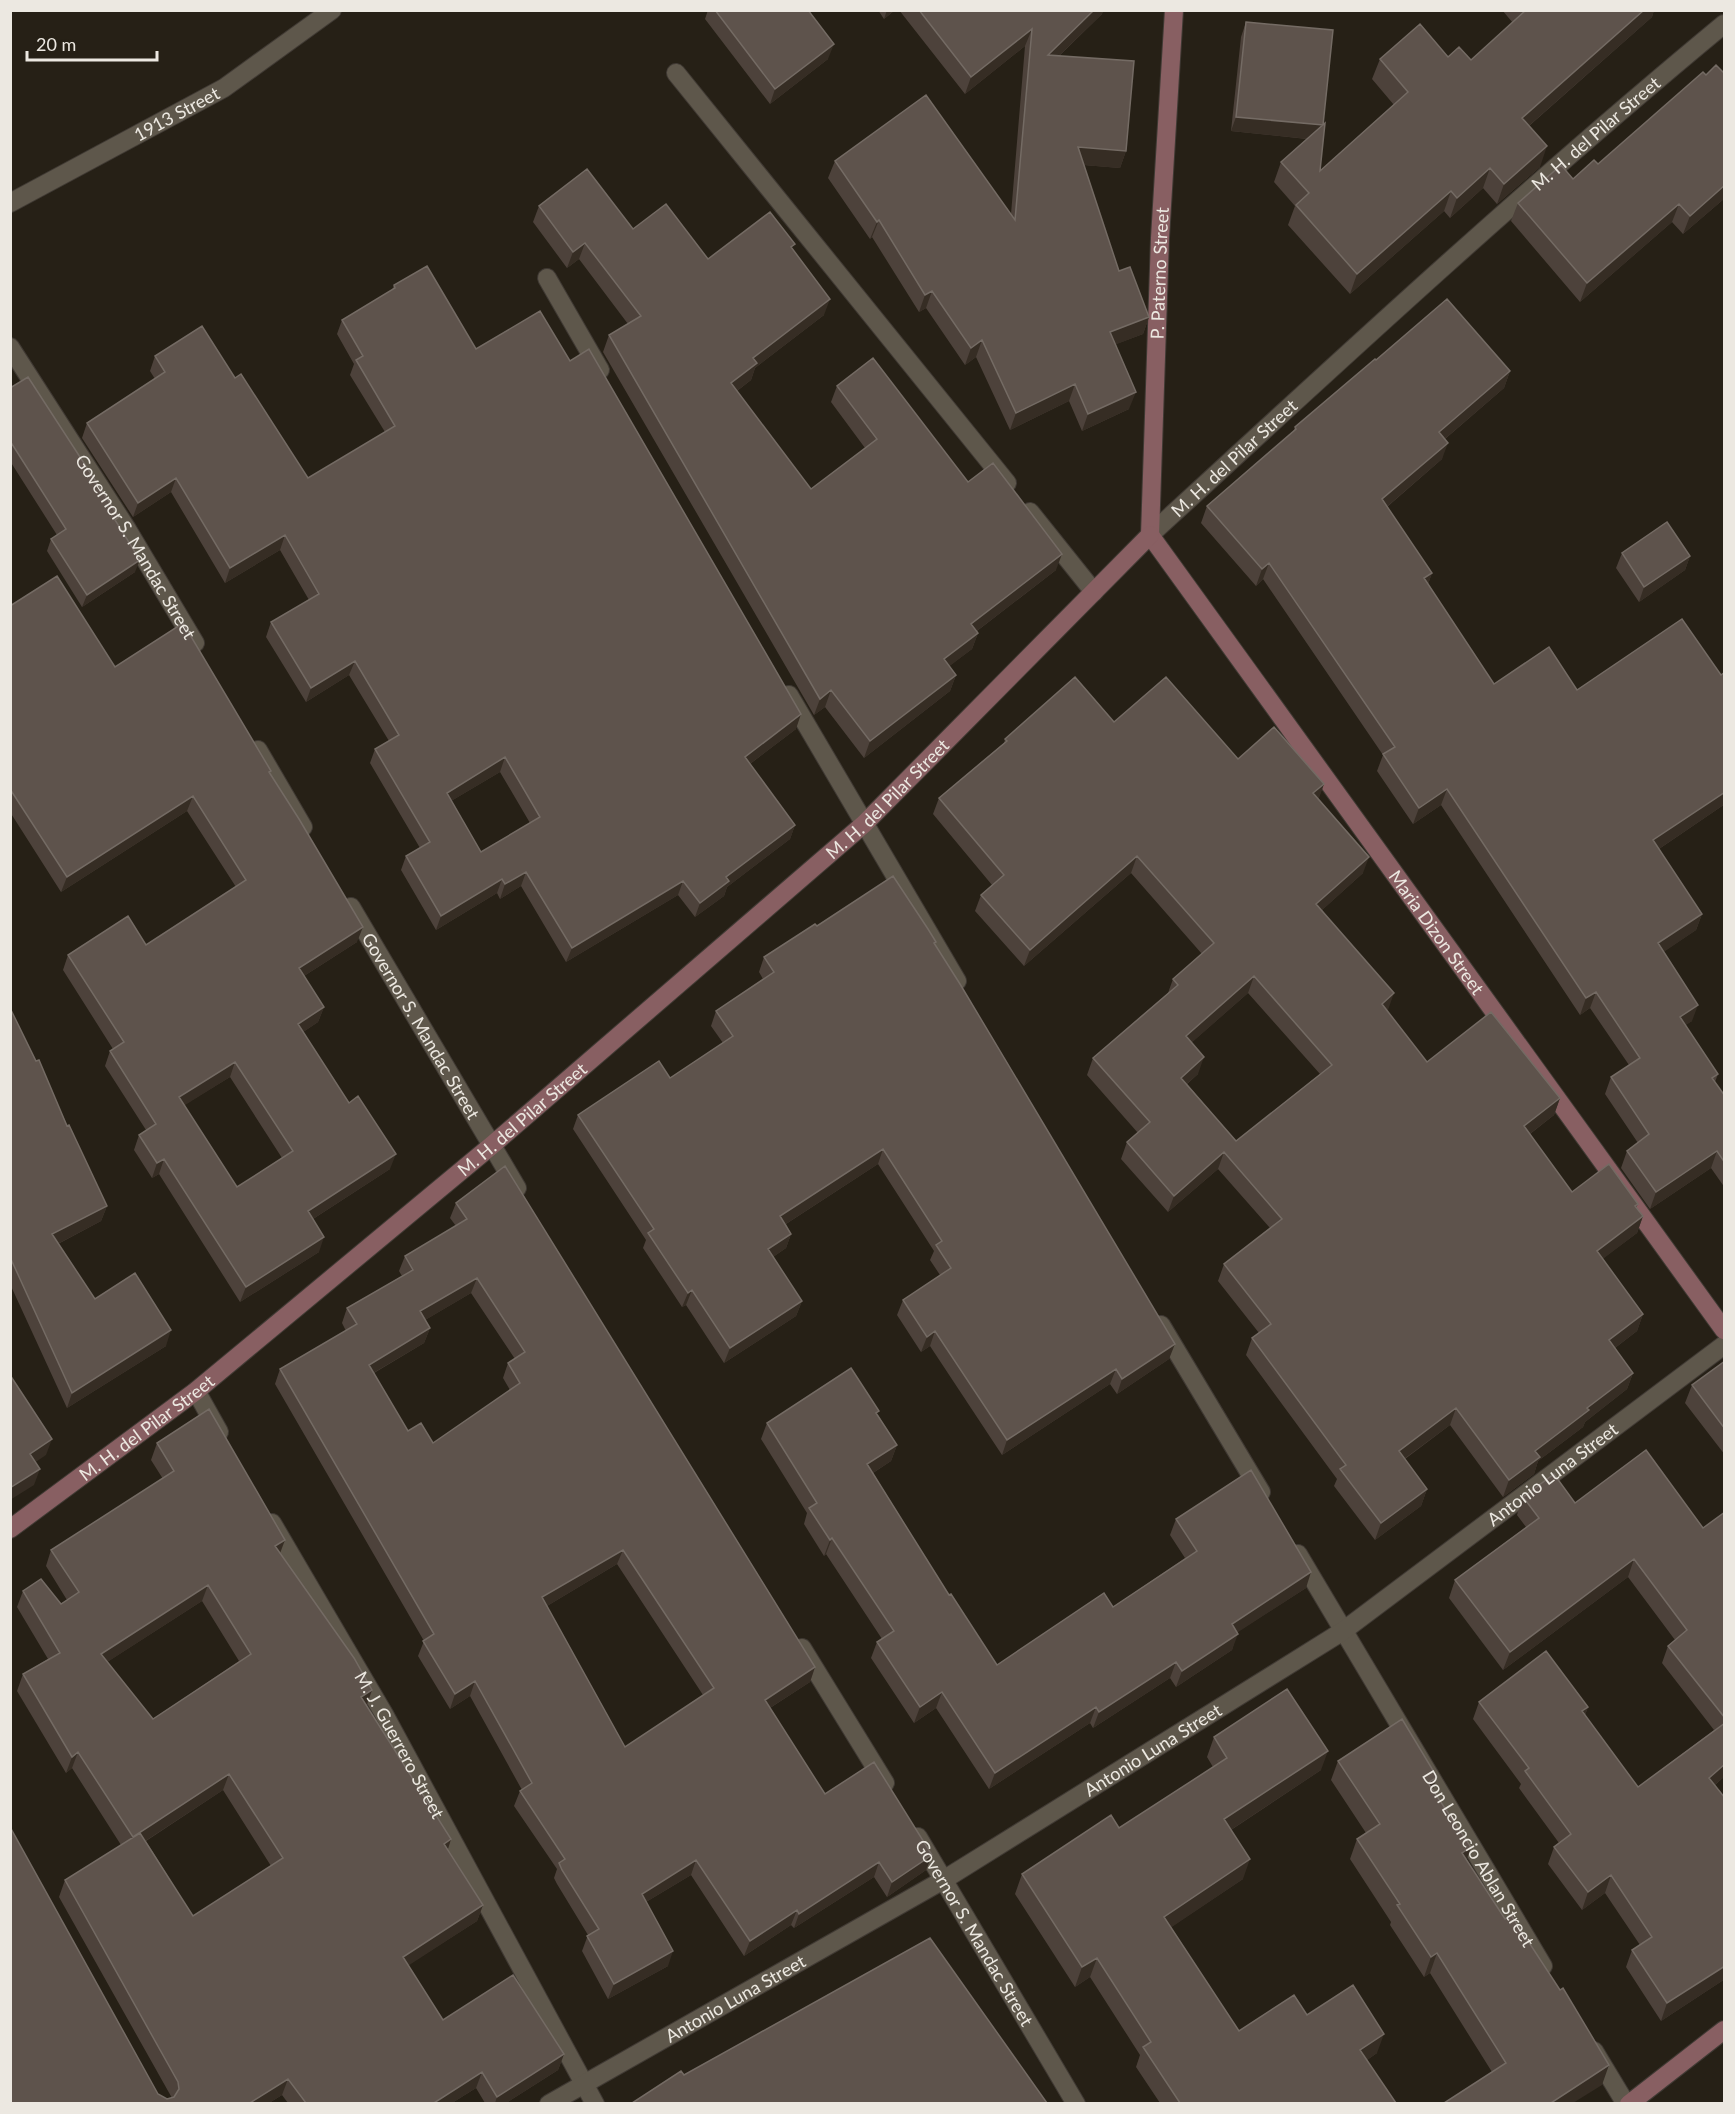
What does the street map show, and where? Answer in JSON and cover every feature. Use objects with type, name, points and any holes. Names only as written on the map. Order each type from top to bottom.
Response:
[{"type":"main road","name":"P. Paterno Street","points":[[1150,535],[1161,238],[1174,10]]},
{"type":"main road","name":"M. H. del Pilar Street","points":[[10,1529],[196,1391],[491,1146],[864,824],[1150,535]]},
{"type":"main road","name":"Maria Dizon Street","points":[[1150,535],[1725,1330]]},
{"type":"main road","points":[[1627,2103],[1725,2030]]},
{"type":"street","name":"1913 Street","points":[[10,203],[224,88],[332,10]]},
{"type":"street","name":"M. H. del Pilar Street","points":[[1150,535],[1443,267],[1647,88],[1725,24]]},
{"type":"street","points":[[676,73],[1094,592]]},
{"type":"street","points":[[547,278],[606,380]]},
{"type":"street","name":"Governor S. Mandac Street","points":[[10,347],[128,529],[206,661]]},
{"type":"street","points":[[779,677],[969,1000]]},
{"type":"street","points":[[248,732],[314,844]]},
{"type":"street","name":"Governor S. Mandac Street","points":[[344,895],[524,1200]]},
{"type":"street","points":[[1150,1306],[1272,1511]]},
{"type":"street","name":"Antonio Luna Street","points":[[549,2103],[945,1879],[1343,1631],[1725,1345]]},
{"type":"street","points":[[196,1391],[227,1447]]},
{"type":"street","name":"M. J. Guerrero Street","points":[[264,1508],[384,1714],[595,2103]]},
{"type":"street","name":"Don Leoncio Ablan Street","points":[[1290,1541],[1553,1982]]},
{"type":"street","points":[[795,1638],[896,1801]]},
{"type":"street","name":"Governor S. Mandac Street","points":[[909,1822],[945,1879],[1076,2103]]},
{"type":"street","points":[[1583,2033],[1627,2103]]},
{"type":"building","points":[[715,10],[808,10],[834,44],[775,89]]},
{"type":"building","points":[[919,10],[1094,10],[1048,55],[1134,61],[1126,151],[1078,147],[1119,271],[1130,267],[1149,317],[1110,332],[1136,392],[1088,414],[1075,384],[1016,413],[982,340],[971,348],[932,291],[925,295],[879,220],[877,222],[835,161],[926,95],[1015,220],[1032,29],[971,77]]},
{"type":"building","points":[[1526,10],[1644,10],[1522,118],[1547,146],[1504,184],[1490,168],[1457,198],[1451,191],[1357,274],[1296,205],[1309,193],[1281,162],[1325,123],[1320,171],[1408,92],[1380,59],[1420,24],[1448,57],[1459,47],[1471,60]]},
{"type":"building","points":[[1246,22],[1333,30],[1323,125],[1236,117]]},
{"type":"building","points":[[1716,65],[1725,74],[1725,185],[1690,216],[1679,204],[1587,283],[1518,203],[1561,165],[1573,179],[1594,160],[1598,164],[1703,72],[1706,75]]},
{"type":"building","points":[[587,169],[633,229],[666,204],[708,259],[770,212],[795,244],[791,247],[830,299],[753,358],[757,363],[731,383],[811,489],[877,439],[837,386],[873,358],[968,482],[993,463],[1062,554],[971,624],[978,633],[944,659],[956,675],[870,741],[831,690],[820,699],[609,335],[641,316],[585,243],[573,252],[539,206]]},
{"type":"building","points":[[427,266],[476,349],[540,311],[570,361],[589,349],[801,714],[745,757],[795,825],[726,877],[729,881],[700,903],[683,881],[572,948],[526,872],[505,884],[502,879],[441,916],[406,856],[430,842],[375,749],[399,735],[355,661],[311,688],[271,622],[319,594],[285,535],[230,568],[176,478],[138,503],[87,423],[165,372],[155,356],[202,326],[235,378],[241,374],[308,478],[395,426],[356,360],[363,356],[342,320],[395,288],[394,285]],"holes":[[[505,757],[540,817],[481,852],[447,793]]]},
{"type":"building","points":[[1447,299],[1510,371],[1439,432],[1448,443],[1382,499],[1432,573],[1424,578],[1494,684],[1549,647],[1577,690],[1682,619],[1721,675],[1725,672],[1725,792],[1653,840],[1702,914],[1658,943],[1698,1005],[1680,1017],[1718,1074],[1712,1078],[1725,1096],[1725,1163],[1717,1151],[1656,1192],[1627,1151],[1649,1134],[1611,1077],[1640,1058],[1596,992],[1586,998],[1447,789],[1419,808],[1383,754],[1395,747],[1269,563],[1262,569],[1207,506],[1296,429],[1295,427]]},
{"type":"building","points":[[28,377],[119,517],[115,520],[140,560],[87,595],[51,539],[66,529],[12,444],[10,445],[10,388]]},
{"type":"building","points":[[1667,522],[1690,556],[1644,587],[1622,553]]},
{"type":"building","points":[[57,576],[115,667],[183,623],[271,771],[269,772],[363,927],[299,968],[324,1007],[298,1024],[349,1103],[358,1096],[396,1154],[308,1211],[324,1237],[246,1287],[164,1159],[157,1163],[139,1135],[156,1124],[110,1051],[124,1042],[68,955],[128,916],[146,945],[246,880],[193,796],[67,877],[10,789],[10,606]],"holes":[[[235,1062],[293,1151],[237,1187],[179,1097]]]},
{"type":"building","points":[[1075,677],[1114,722],[1166,677],[1238,759],[1274,727],[1324,784],[1313,793],[1369,857],[1316,904],[1394,993],[1382,1004],[1427,1062],[1491,1012],[1560,1098],[1524,1126],[1572,1192],[1609,1164],[1638,1204],[1635,1206],[1643,1216],[1597,1251],[1643,1314],[1609,1340],[1633,1373],[1535,1451],[1540,1457],[1509,1480],[1456,1408],[1399,1451],[1427,1489],[1381,1523],[1340,1469],[1346,1465],[1252,1338],[1271,1324],[1224,1264],[1282,1219],[1224,1152],[1174,1196],[1127,1142],[1150,1122],[1093,1058],[1178,985],[1173,979],[1214,943],[1137,856],[1030,950],[981,895],[1004,875],[939,798],[1007,741],[1005,739]],"holes":[[[1254,976],[1332,1065],[1236,1141],[1181,1078],[1204,1057],[1186,1036]]]},
{"type":"building","points":[[893,876],[936,942],[934,943],[1175,1344],[1122,1379],[1116,1369],[1007,1440],[935,1331],[927,1337],[903,1300],[951,1268],[936,1245],[942,1241],[883,1149],[780,1216],[791,1234],[768,1249],[802,1301],[730,1348],[692,1290],[688,1293],[648,1233],[654,1229],[578,1115],[659,1061],[670,1078],[733,1036],[716,1011],[774,972],[764,957],[815,924],[817,926]]},
{"type":"building","points":[[10,1008],[36,1061],[39,1060],[67,1126],[69,1125],[107,1206],[52,1234],[95,1299],[135,1273],[171,1330],[72,1393],[10,1257]]},
{"type":"building","points":[[505,1166],[815,1667],[765,1700],[825,1794],[874,1762],[932,1855],[892,1882],[879,1862],[799,1914],[797,1910],[750,1941],[696,1860],[642,1894],[673,1951],[614,1984],[587,1936],[599,1929],[562,1870],[559,1863],[565,1859],[520,1791],[532,1783],[475,1681],[455,1694],[423,1641],[434,1634],[280,1369],[357,1324],[347,1308],[413,1270],[405,1256],[467,1219],[456,1203]],"holes":[[[477,1278],[525,1352],[508,1363],[520,1383],[433,1443],[421,1423],[408,1431],[369,1365],[430,1328],[420,1311]],[[623,1550],[714,1688],[625,1747],[542,1597]]]},
{"type":"building","points":[[1725,1361],[1725,1429],[1692,1385]]},
{"type":"building","points":[[851,1368],[879,1411],[876,1413],[897,1445],[867,1464],[949,1595],[951,1594],[997,1665],[1104,1593],[1113,1607],[1197,1551],[1176,1519],[1251,1470],[1311,1572],[1232,1624],[1238,1634],[1182,1671],[1176,1662],[1099,1712],[1096,1707],[995,1773],[942,1692],[920,1707],[877,1642],[894,1631],[832,1538],[830,1540],[809,1508],[817,1503],[767,1423]]},
{"type":"building","points":[[10,1375],[52,1439],[30,1454],[40,1469],[10,1488]]},
{"type":"building","points":[[209,1409],[285,1540],[275,1546],[354,1658],[372,1690],[361,1697],[451,1839],[444,1844],[483,1905],[403,1957],[443,2020],[513,1975],[564,2054],[497,2097],[482,2072],[434,2103],[306,2103],[288,2079],[250,2103],[10,2103],[10,1827],[158,2094],[167,2099],[174,2097],[179,2089],[178,2082],[65,1880],[140,1833],[193,1916],[283,1858],[229,1774],[133,1837],[78,1752],[72,1757],[23,1674],[60,1653],[23,1591],[41,1579],[61,1604],[79,1592],[51,1550],[174,1471],[157,1443]],"holes":[[[208,1585],[251,1654],[153,1719],[101,1654]]]},
{"type":"building","points":[[1646,1450],[1703,1528],[1725,1512],[1725,1718],[1668,1646],[1687,1630],[1634,1559],[1510,1652],[1455,1580],[1539,1518],[1523,1497],[1554,1474],[1575,1503]]},
{"type":"building","points":[[1546,1651],[1588,1707],[1582,1711],[1638,1787],[1725,1723],[1725,1764],[1709,1778],[1725,1798],[1725,1966],[1667,2003],[1632,1950],[1652,1937],[1611,1875],[1588,1892],[1554,1847],[1571,1834],[1525,1771],[1529,1768],[1479,1702]]},
{"type":"building","points":[[1287,1689],[1328,1751],[1224,1819],[1250,1859],[1164,1917],[1239,2031],[1294,1995],[1307,2015],[1353,1985],[1384,2034],[1360,2050],[1396,2103],[1180,2103],[1143,2047],[1151,2042],[1097,1958],[1082,1967],[1022,1874],[1111,1815],[1119,1828],[1227,1758],[1214,1737]]},
{"type":"building","points":[[1402,1719],[1437,1777],[1428,1783],[1471,1847],[1462,1853],[1505,1919],[1511,1915],[1560,1990],[1563,1988],[1609,2065],[1551,2103],[1444,2103],[1506,2063],[1437,1953],[1431,1957],[1397,1905],[1400,1904],[1357,1839],[1380,1824],[1338,1761]]},
{"type":"building","points":[[930,1938],[1047,2103],[632,2103],[681,2071],[684,2075]]}]
